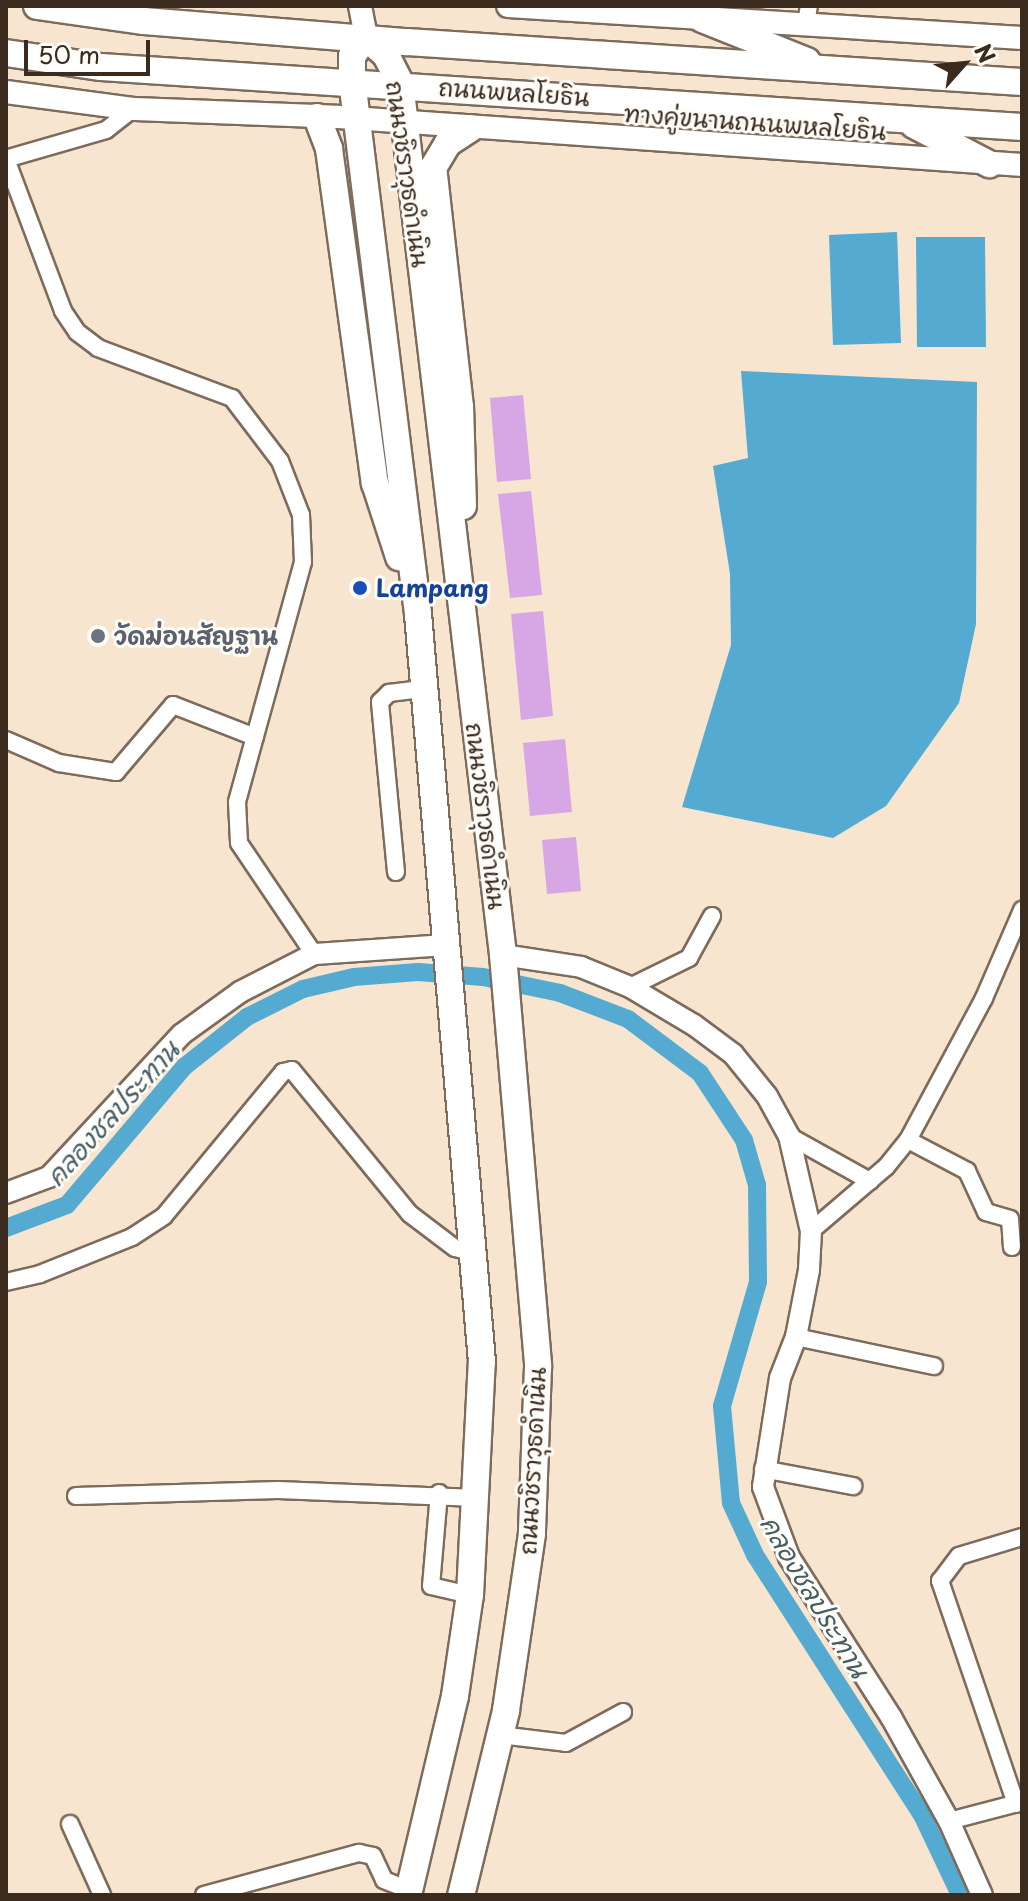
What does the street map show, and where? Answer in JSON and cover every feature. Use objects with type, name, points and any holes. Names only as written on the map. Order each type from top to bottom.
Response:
[{"type":"main road","name":"ถนนพหลโยธิน","points":[[37,6],[144,21],[830,70],[1014,79]]},
{"type":"main road","points":[[360,6],[366,37]]},
{"type":"main road","points":[[508,6],[807,15],[1022,38]]},
{"type":"main road","points":[[702,12],[830,70]]},
{"type":"main road","name":"ถนนวชิราวุธดำเนิน","points":[[408,1893],[455,1696],[470,1595],[482,1362],[418,614],[352,80],[352,56],[366,37],[386,55],[400,83],[503,955],[538,1367],[532,1534],[500,1735],[461,1895]]},
{"type":"main road","name":"ถนนพหลโยธิน","points":[[6,53],[101,67],[400,83],[1022,127]]},
{"type":"main road","name":"ทางคู่ขนานถนนพหลโยธิน","points":[[6,92],[133,109],[358,118],[1022,165]]},
{"type":"main road","points":[[317,117],[329,149],[375,483],[418,614],[461,611],[460,407],[433,168],[448,143],[471,128]]},
{"type":"main road","points":[[903,119],[989,164]]},
{"type":"street","points":[[133,109],[106,130],[8,158],[58,298],[77,332],[98,348],[232,398],[280,461],[301,515],[303,562],[237,802],[239,843],[314,954]]},
{"type":"street","points":[[396,872],[380,702],[389,693],[424,689]]},
{"type":"street","points":[[6,740],[59,763],[116,772],[173,705],[255,737]]},
{"type":"street","points":[[811,1231],[870,1181],[908,1140],[984,998],[1022,910]]},
{"type":"street","points":[[630,987],[667,973],[689,958],[712,916]]},
{"type":"street","points":[[6,1193],[49,1177],[182,1034],[240,992],[314,954],[447,945]]},
{"type":"street","points":[[503,955],[581,967],[630,987],[733,1054],[767,1096],[789,1136],[811,1231],[796,1337],[780,1378],[763,1469],[772,1522],[789,1557],[949,1821],[982,1895]]},
{"type":"street","points":[[6,1282],[40,1274],[132,1237],[164,1216],[283,1072],[292,1070],[410,1214],[455,1248],[475,1253]]},
{"type":"street","points":[[789,1136],[870,1181]]},
{"type":"street","points":[[908,1140],[967,1171],[986,1212],[1010,1219],[1012,1247]]},
{"type":"street","points":[[796,1337],[934,1366]]},
{"type":"street","points":[[763,1469],[853,1486]]},
{"type":"street","points":[[76,1496],[278,1490],[439,1493],[477,1498]]},
{"type":"street","points":[[439,1493],[431,1586],[470,1595]]},
{"type":"street","points":[[949,1821],[1019,1803],[940,1581],[959,1556],[1022,1537]]},
{"type":"street","points":[[500,1735],[566,1743],[623,1712]]},
{"type":"street","points":[[70,1824],[102,1895]]},
{"type":"street","points":[[204,1895],[359,1853],[373,1856],[384,1880],[408,1893]]},
{"type":"water","points":[[897,232],[901,343],[833,345],[829,235]]},
{"type":"water","points":[[916,237],[985,237],[986,347],[917,347]]},
{"type":"water","points":[[741,371],[977,382],[976,624],[959,703],[886,806],[833,838],[682,807],[731,645],[730,574],[713,466],[748,458]]},
{"type":"building","points":[[523,395],[531,479],[497,482],[490,398]]},
{"type":"building","points":[[531,491],[542,595],[510,598],[498,494]]},
{"type":"building","points":[[543,611],[553,716],[521,720],[511,614]]},
{"type":"building","points":[[565,739],[572,812],[530,816],[523,743]]},
{"type":"building","points":[[576,837],[581,891],[547,894],[542,840]]},
{"type":"waterway","name":"คลองชลประทาน","points":[[6,1228],[67,1205],[184,1067],[247,1017],[303,989],[354,977],[418,972],[483,977],[560,993],[628,1019],[700,1073],[744,1140],[757,1185],[758,1282],[722,1406],[731,1503],[755,1555],[923,1817],[960,1895]]},
{"type":"place","name":"Lampang","points":[[360,588]]},
{"type":"place","name":"วัดม่อนสัญฐาน","points":[[98,636]]}]
